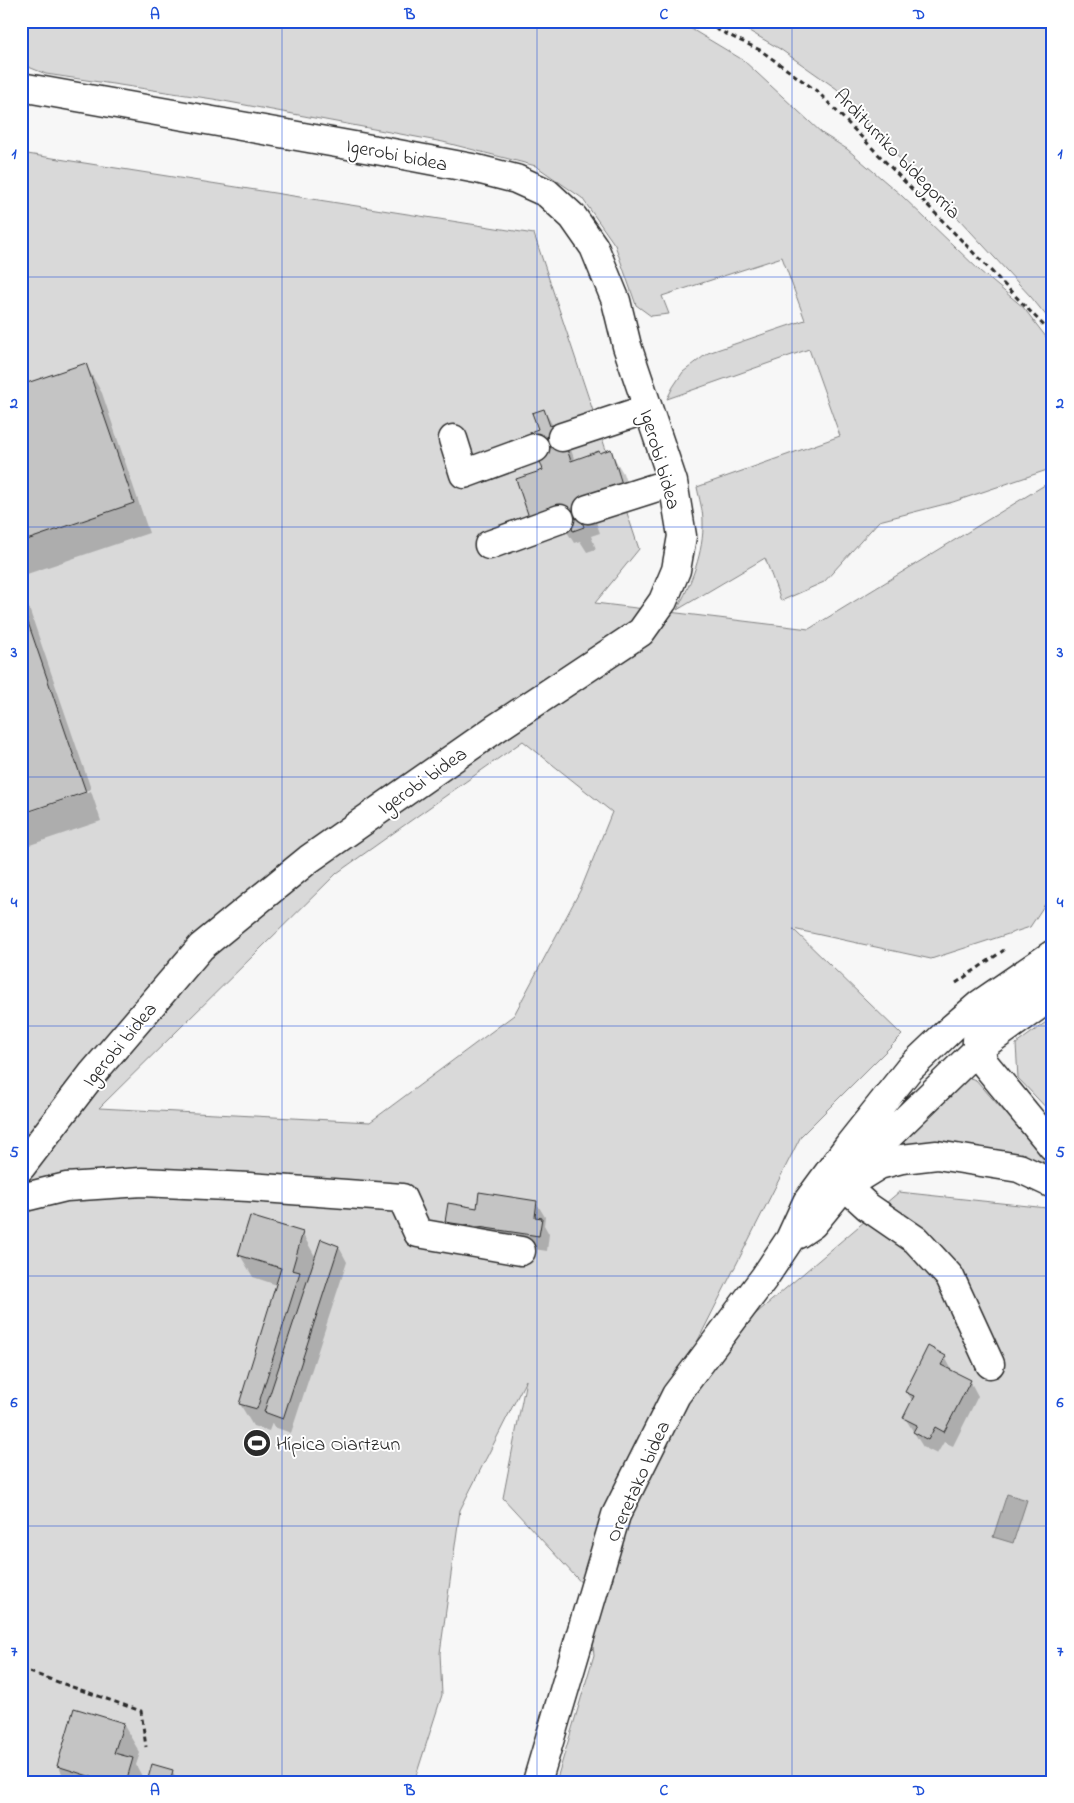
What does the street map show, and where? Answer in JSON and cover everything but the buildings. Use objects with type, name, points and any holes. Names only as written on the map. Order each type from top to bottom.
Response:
[{"type":"main road","name":"Igerobi bidea","points":[[21,87],[477,169],[516,179],[547,193],[574,217],[594,247],[616,301],[627,346],[673,482],[682,536],[676,570],[663,601],[641,632],[495,729],[309,858],[201,947],[93,1073],[21,1167]]},
{"type":"main road","points":[[562,437],[647,409]]},
{"type":"main road","points":[[453,439],[464,474],[535,448]]},
{"type":"main road","points":[[588,509],[673,482]]},
{"type":"main road","points":[[489,545],[560,519]]},
{"type":"main road","points":[[790,1239],[807,1202],[910,1068],[980,1004],[1053,954]]},
{"type":"main road","points":[[1053,973],[982,1024],[976,1036],[978,1049],[985,1064],[1053,1147]]},
{"type":"main road","points":[[790,1239],[812,1224],[871,1154],[978,1049],[1053,995]]},
{"type":"main road","points":[[845,1186],[879,1165],[902,1158],[937,1155],[1020,1168],[1053,1184]]},
{"type":"main road","points":[[21,1198],[66,1188],[142,1182],[249,1187],[402,1198],[418,1233],[521,1251]]},
{"type":"main road","points":[[845,1186],[868,1207],[916,1240],[950,1277],[990,1364]]},
{"type":"main road","name":"Oreretako bidea","points":[[537,1782],[616,1515],[676,1395],[764,1278],[790,1239]]},
{"type":"path","name":"Arditurriko bidegorria","points":[[699,21],[760,50],[818,92],[1053,335]]},
{"type":"path","points":[[21,1669],[141,1712],[146,1748]]},
{"type":"shaded area","points":[[21,21],[678,21],[743,60],[823,134],[847,149],[901,195],[980,271],[1023,307],[1053,346],[1053,468],[953,502],[879,521],[824,582],[781,601],[765,558],[677,610],[692,578],[699,556],[703,533],[702,508],[697,487],[840,436],[809,349],[667,399],[683,372],[708,353],[805,320],[782,257],[662,296],[669,314],[651,316],[636,305],[615,245],[582,198],[536,166],[443,142],[213,99],[46,74],[21,64]]},
{"type":"shaded area","points":[[732,21],[1053,21],[1053,324],[1031,297],[934,192],[879,138],[837,89],[780,49]]},
{"type":"shaded area","points":[[21,153],[534,234],[639,549],[595,603],[809,629],[1053,480],[1053,892],[1030,927],[931,959],[793,929],[902,1035],[801,1136],[678,1380],[899,1192],[1047,1208],[1053,1215],[1053,1782],[556,1782],[594,1655],[587,1589],[503,1498],[526,1380],[460,1510],[440,1653],[442,1695],[414,1782],[21,1782]],"holes":[[[523,741],[612,812],[581,889],[514,1015],[370,1122],[99,1108],[337,873]]]},
{"type":"shaded area","points":[[1053,1017],[1053,1115],[1018,1078],[1016,1044]]},
{"type":"shaded area","points":[[967,1077],[976,1080],[1046,1159],[1044,1162],[993,1150],[940,1145],[905,1145],[905,1139]]},
{"type":"shaded area","points":[[1007,1494],[1027,1500],[1013,1543],[993,1537]]},
{"type":"place","name":"Hípica Oiartzun","points":[[257,1443]]}]
